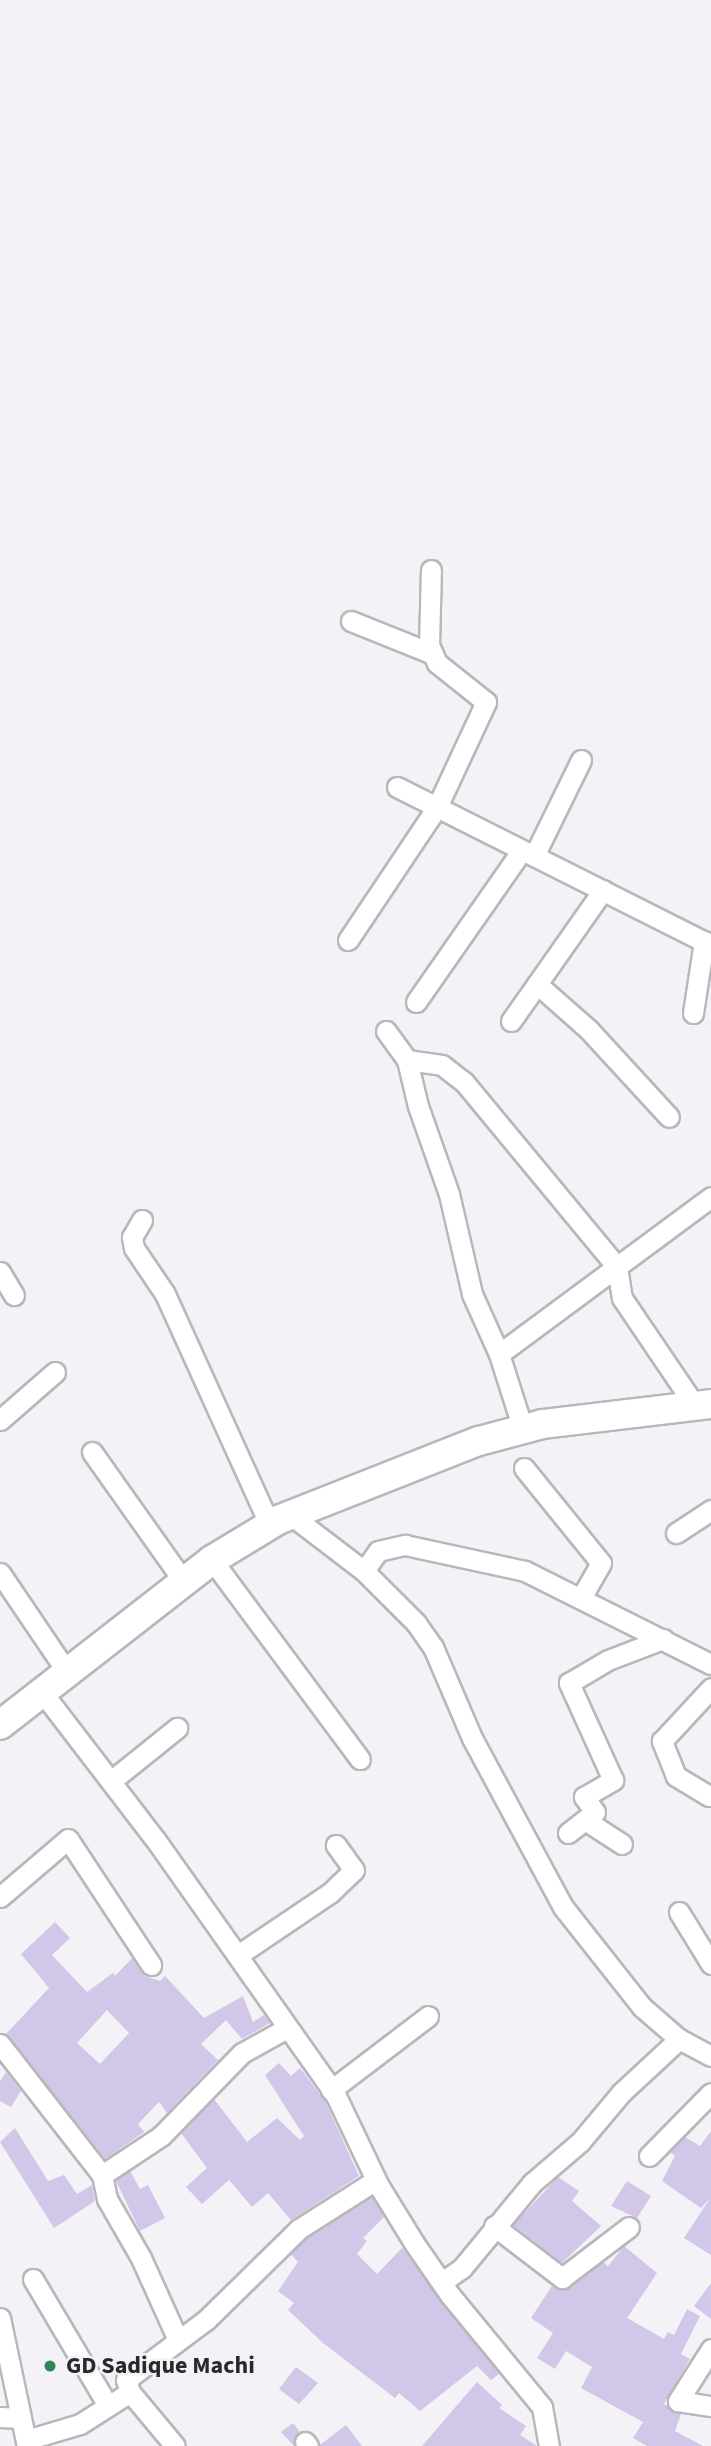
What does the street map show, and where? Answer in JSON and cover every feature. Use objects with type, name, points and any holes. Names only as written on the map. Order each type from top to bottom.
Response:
[{"type":"street","points":[[348,940],[438,807],[486,702],[437,663],[429,645],[431,570]]},
{"type":"street","points":[[351,621],[433,654]]},
{"type":"street","points":[[416,1002],[528,853],[581,760]]},
{"type":"street","points":[[397,787],[707,943],[693,1013]]},
{"type":"street","points":[[511,1021],[603,890]]},
{"type":"street","points":[[537,985],[589,1030],[669,1117]]},
{"type":"street","points":[[386,1031],[408,1060],[449,1194],[472,1294],[499,1353],[523,1429]]},
{"type":"street","points":[[0,1725],[212,1560],[281,1521],[479,1441],[523,1429],[703,1405],[622,1298],[617,1267],[464,1082],[442,1065],[408,1060]]},
{"type":"street","points":[[499,1353],[711,1197]]},
{"type":"street","points":[[142,1220],[132,1237],[134,1248],[164,1294],[281,1521],[364,1571],[416,1623],[433,1647],[472,1738],[563,1907],[642,2007],[678,2039],[711,2056]]},
{"type":"street","points":[[0,1272],[14,1295]]},
{"type":"street","points":[[0,1420],[55,1372]]},
{"type":"street","points":[[92,1452],[184,1582]]},
{"type":"street","points":[[524,1468],[601,1563],[581,1598]]},
{"type":"street","points":[[676,1533],[711,1510]]},
{"type":"street","points":[[364,1571],[378,1551],[405,1545],[525,1572],[711,1664]]},
{"type":"street","points":[[212,1560],[360,1759]]},
{"type":"street","points":[[0,1573],[67,1672]]},
{"type":"street","points":[[568,1833],[595,1812],[584,1797],[613,1780],[569,1683],[608,1660],[663,1639]]},
{"type":"street","points":[[709,1796],[676,1776],[662,1741],[711,1688]]},
{"type":"street","points":[[42,1692],[111,1781],[238,1955],[331,2090],[376,2180],[442,2282],[542,2407],[549,2446]]},
{"type":"street","points":[[111,1781],[177,1728]]},
{"type":"street","points":[[585,1820],[622,1844]]},
{"type":"street","points":[[0,1897],[68,1839],[151,1965]]},
{"type":"street","points":[[238,1955],[330,1893],[354,1870],[337,1845]]},
{"type":"street","points":[[679,1912],[711,1964]]},
{"type":"street","points":[[331,2090],[428,2016]]},
{"type":"street","points":[[102,2175],[161,2136],[242,2053],[286,2028]]},
{"type":"street","points":[[442,2282],[462,2268],[494,2226],[678,2039]]},
{"type":"street","points":[[0,2044],[102,2175],[107,2199],[141,2258],[178,2340]]},
{"type":"street","points":[[649,2156],[711,2092]]},
{"type":"street","points":[[175,2446],[130,2392],[126,2380],[206,2320],[299,2229],[376,2180]]},
{"type":"street","points":[[494,2226],[562,2278],[629,2227]]},
{"type":"street","points":[[33,2279],[108,2406]]},
{"type":"street","points":[[0,2318],[26,2443],[80,2424],[130,2392]]},
{"type":"street","points":[[711,2349],[678,2401],[711,2406]]},
{"type":"street","points":[[0,2417],[21,2418]]},
{"type":"building","points":[[55,1922],[70,1938],[52,1955],[87,1992],[113,1973],[115,1976],[132,1958],[145,1976],[160,1981],[165,1976],[204,2018],[243,1996],[253,2022],[264,2015],[270,2023],[242,2039],[226,2020],[201,2044],[218,2060],[167,2113],[159,2102],[138,2124],[144,2132],[105,2159],[6,2034],[49,1988],[21,1954]],"holes":[[[107,2010],[129,2033],[100,2064],[77,2043]]]},
{"type":"building","points":[[279,2063],[291,2076],[300,2068],[325,2101],[359,2176],[291,2220],[268,2193],[252,2207],[229,2180],[202,2204],[186,2187],[207,2168],[181,2133],[214,2099],[247,2142],[277,2118],[300,2140],[304,2136],[265,2075]]},
{"type":"building","points":[[6,2072],[21,2091],[11,2107],[0,2101],[0,2081]]},
{"type":"building","points":[[15,2128],[48,2181],[64,2175],[77,2194],[92,2185],[95,2201],[54,2228],[0,2142]]},
{"type":"building","points":[[711,2131],[711,2197],[701,2208],[662,2181],[675,2156],[670,2152],[685,2137],[700,2146]]},
{"type":"building","points":[[130,2171],[140,2189],[148,2185],[165,2218],[140,2231],[116,2181]]},
{"type":"building","points":[[558,2177],[579,2191],[572,2201],[601,2226],[562,2263],[513,2225]]},
{"type":"building","points":[[627,2181],[651,2196],[637,2218],[611,2206]]},
{"type":"building","points":[[372,2197],[384,2217],[363,2238],[367,2241],[357,2254],[377,2274],[402,2248],[499,2374],[491,2380],[477,2366],[420,2411],[399,2393],[395,2398],[323,2343],[288,2310],[294,2303],[278,2291],[298,2262],[291,2254],[307,2239]]},
{"type":"building","points":[[711,2197],[711,2255],[684,2238]]},
{"type":"building","points":[[624,2246],[657,2273],[627,2318],[664,2339],[668,2332],[674,2335],[687,2309],[700,2316],[681,2354],[690,2359],[664,2404],[681,2414],[675,2431],[703,2446],[647,2446],[633,2438],[643,2422],[581,2388],[592,2367],[566,2351],[555,2369],[537,2358],[553,2333],[531,2318],[552,2286],[569,2288],[603,2262],[608,2266]]},
{"type":"building","points":[[711,2283],[711,2319],[694,2306]]},
{"type":"building","points":[[296,2367],[318,2383],[299,2404],[279,2389]]},
{"type":"building","points":[[477,2382],[502,2405],[499,2408],[526,2426],[520,2435],[537,2446],[422,2446]]},
{"type":"building","points":[[293,2423],[299,2431],[294,2446],[281,2432]]},
{"type":"building","points":[[346,2425],[362,2446],[320,2446],[320,2445]]},
{"type":"place","name":"GD Sadique Machi","points":[[50,2366]]}]
